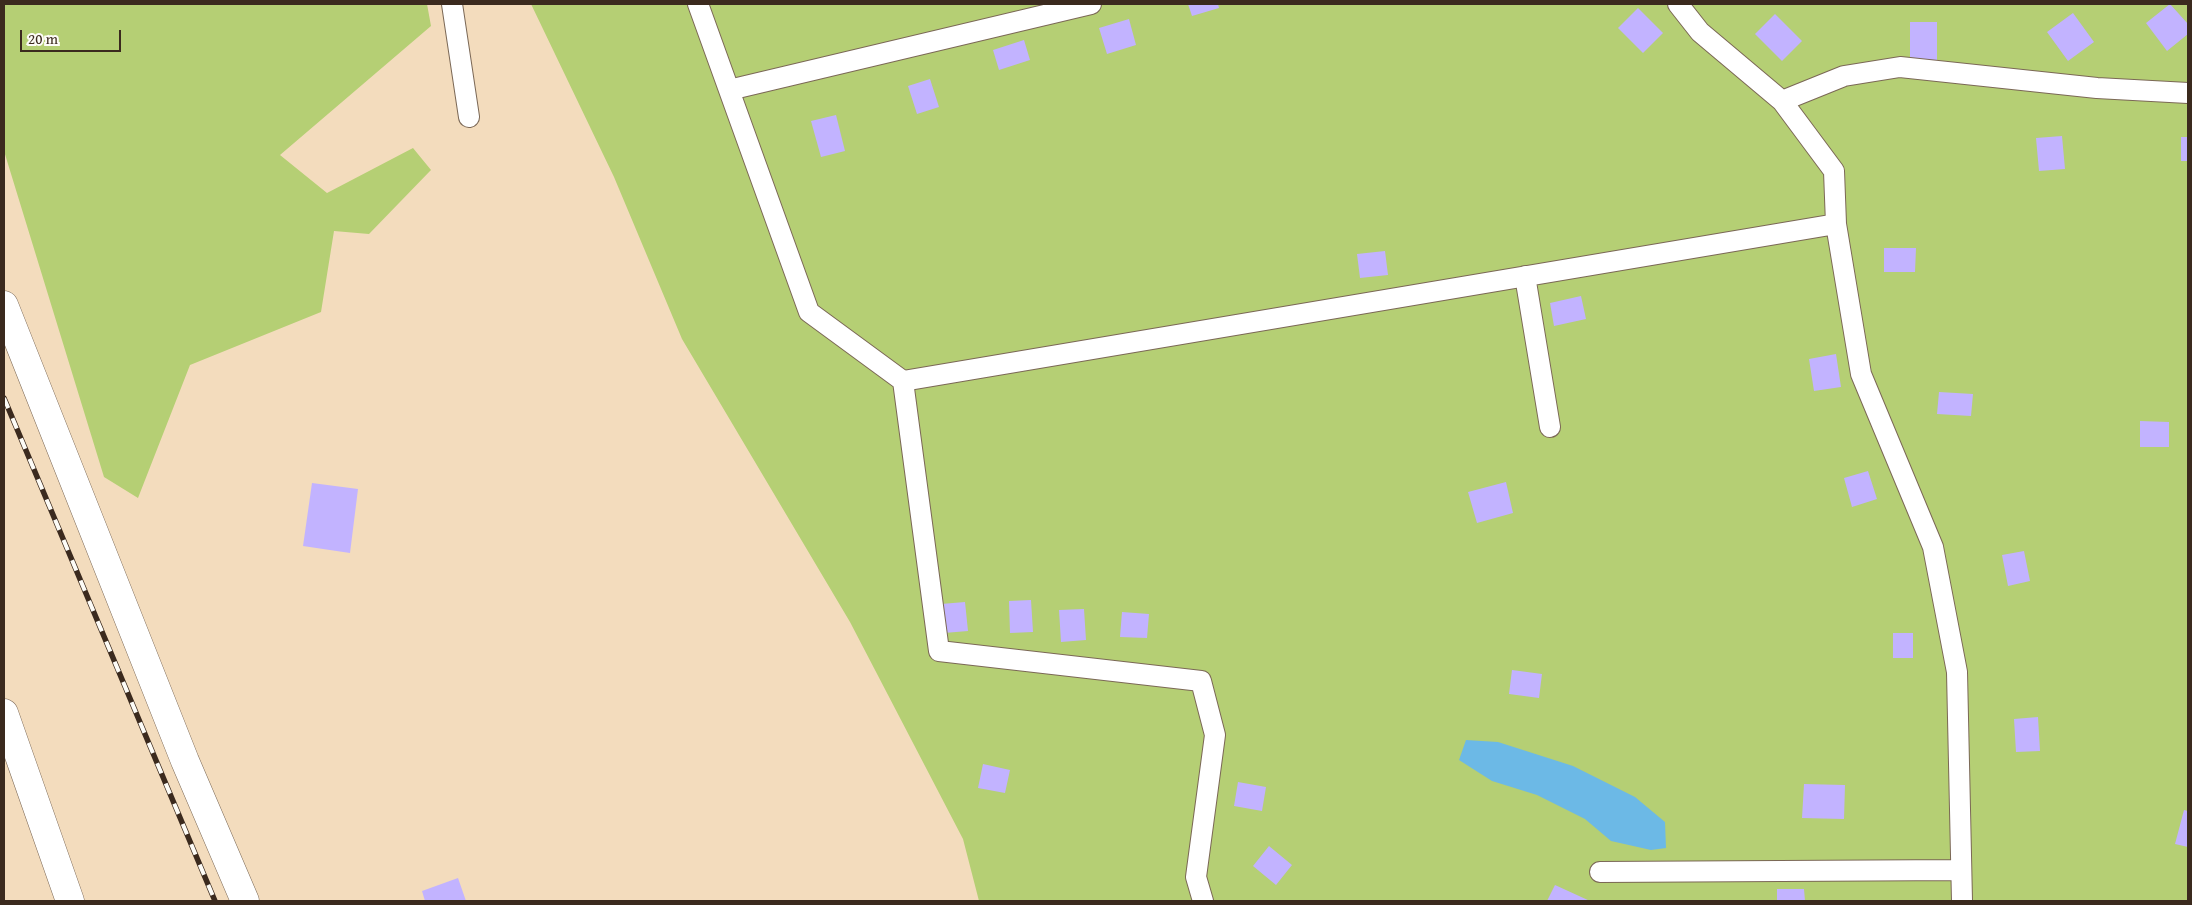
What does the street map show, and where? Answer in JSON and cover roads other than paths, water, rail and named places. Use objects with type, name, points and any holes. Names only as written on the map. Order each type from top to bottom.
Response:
[{"type":"street","points":[[4,305],[185,760],[245,901]]},
{"type":"street","points":[[4,713],[70,901]]},
{"type":"lane","points":[[452,4],[469,117]]},
{"type":"lane","points":[[698,4],[809,312],[903,381],[1836,224]]},
{"type":"lane","points":[[729,90],[1091,4]]},
{"type":"lane","points":[[1678,4],[1700,32],[1782,101],[1834,171],[1836,224],[1861,374],[1933,547],[1957,672],[1962,901]]},
{"type":"lane","points":[[1782,101],[1844,76],[1900,67],[2097,88],[2188,93]]},
{"type":"lane","points":[[1525,276],[1550,427]]},
{"type":"lane","points":[[903,381],[939,651],[1201,681],[1215,735],[1196,877],[1203,901]]},
{"type":"lane","points":[[1600,872],[1961,870]]},
{"type":"water","points":[[1466,740],[1498,742],[1573,766],[1635,797],[1665,822],[1666,848],[1651,850],[1611,841],[1585,819],[1537,795],[1492,781],[1459,760]]},
{"type":"railway","points":[[4,398],[215,901]]}]
